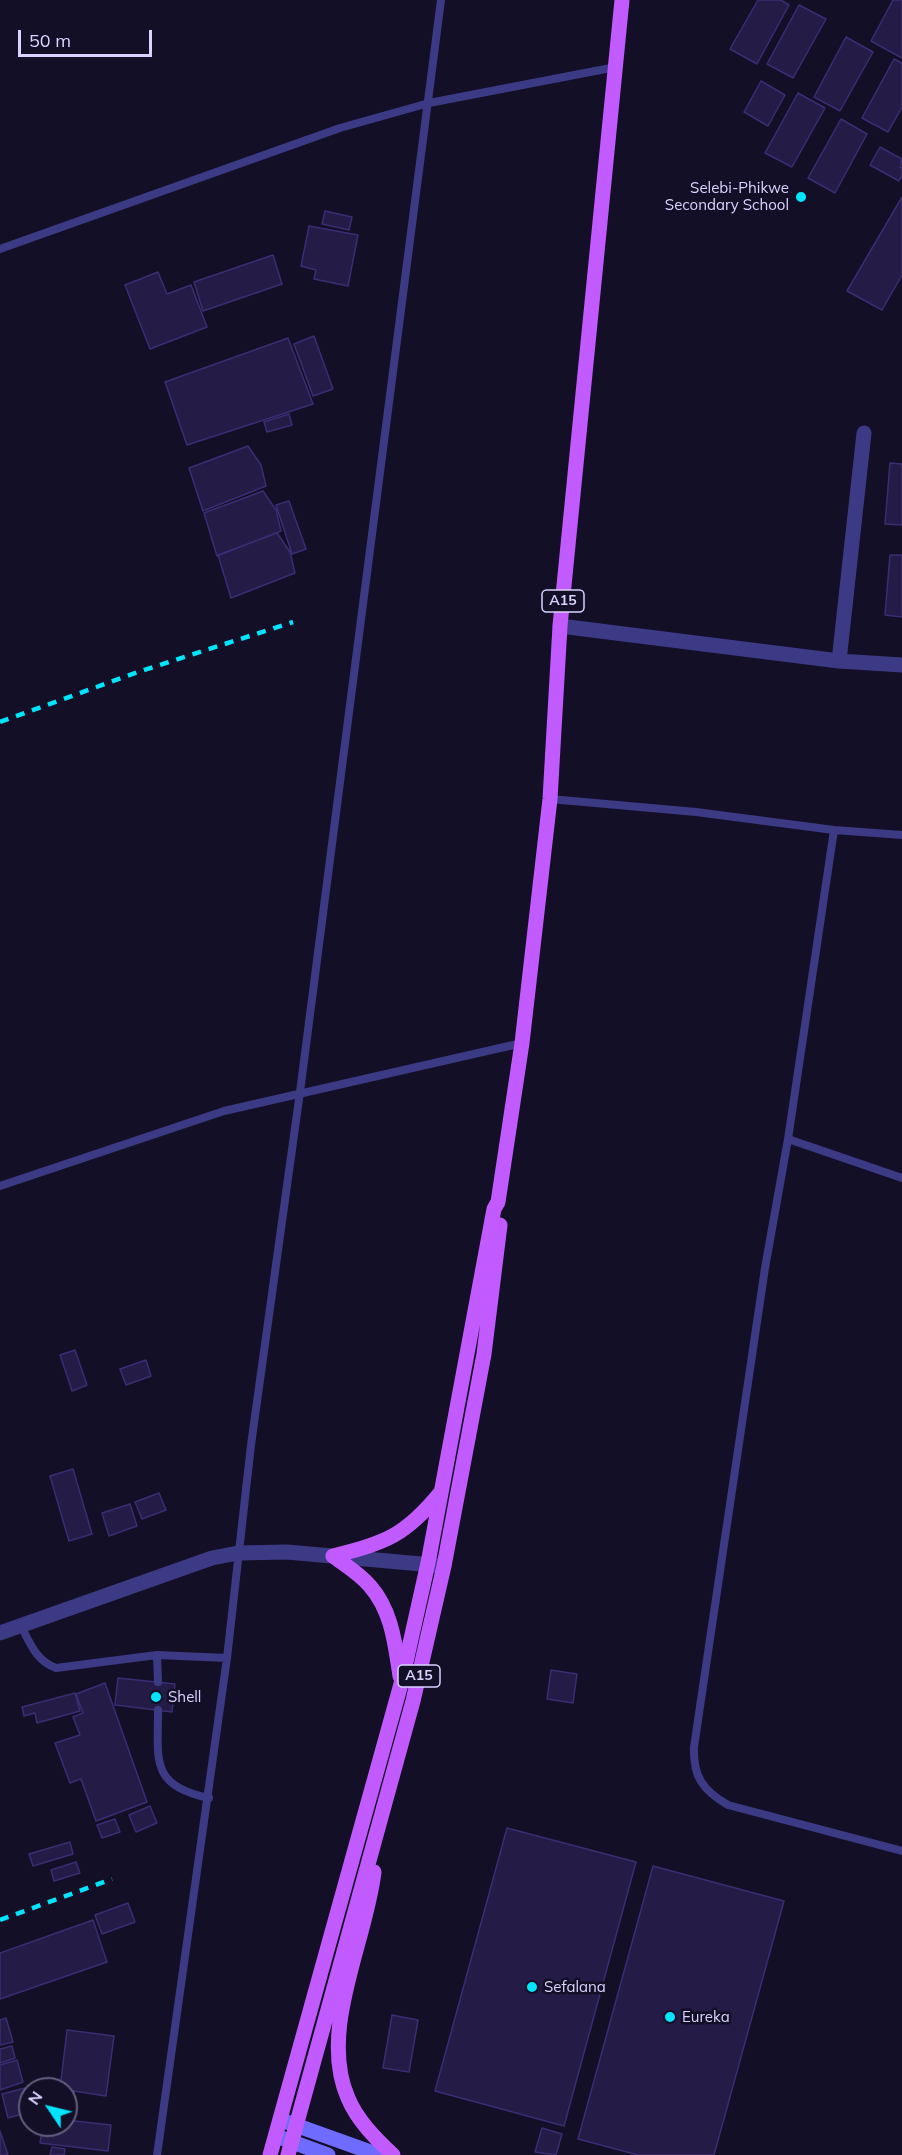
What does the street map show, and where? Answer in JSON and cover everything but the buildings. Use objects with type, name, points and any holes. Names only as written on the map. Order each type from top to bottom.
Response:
[{"type":"main road","name":"A15","points":[[270,2155],[401,1684],[428,1563],[494,1209],[498,1202],[522,1043],[550,799],[560,626],[622,0]]},
{"type":"main road","name":"A15","points":[[290,2148],[413,1701],[444,1566],[484,1354],[497,1263],[501,1210],[498,1202]]},
{"type":"main road","points":[[333,1556],[378,1543],[398,1534],[414,1523],[442,1491]]},
{"type":"main road","points":[[333,1556],[370,1586],[382,1603],[391,1624],[401,1684]]},
{"type":"main road","points":[[370,1852],[374,1867],[373,1881],[343,2007],[337,2043],[338,2062],[348,2099],[362,2122],[393,2155]]},
{"type":"street","points":[[839,661],[864,434]]},
{"type":"street","points":[[560,626],[839,661],[902,665]]},
{"type":"street","points":[[0,1633],[212,1558],[238,1553],[287,1552],[444,1566]]},
{"type":"street","points":[[281,2120],[379,2155]]},
{"type":"street","points":[[276,2136],[290,2148],[328,2155]]},
{"type":"lane","points":[[157,2155],[227,1658],[252,1433],[300,1092],[441,0]]},
{"type":"lane","points":[[0,249],[340,128],[429,103],[616,67]]},
{"type":"lane","points":[[550,799],[696,812],[834,830],[902,835]]},
{"type":"lane","points":[[834,830],[788,1139],[765,1268],[693,1765],[701,1782],[711,1795],[728,1805],[902,1851]]},
{"type":"lane","points":[[0,1186],[224,1111],[522,1043]]},
{"type":"lane","points":[[788,1139],[902,1178]]},
{"type":"lane","points":[[20,1626],[36,1655],[44,1664],[56,1668],[157,1655],[227,1658]]},
{"type":"lane","points":[[157,1655],[158,1682]]},
{"type":"lane","points":[[158,1710],[158,1759],[162,1773],[188,1794],[208,1798]]},
{"type":"railway","points":[[0,722],[138,672],[293,622]]},
{"type":"railway","points":[[0,1920],[112,1879]]},
{"type":"place","name":"Selebi-Phikwe Secondary School","points":[[801,197]]},
{"type":"place","name":"Shell","points":[[156,1697]]},
{"type":"place","name":"Sefalana","points":[[532,1987]]},
{"type":"place","name":"Eureka","points":[[670,2017]]}]
